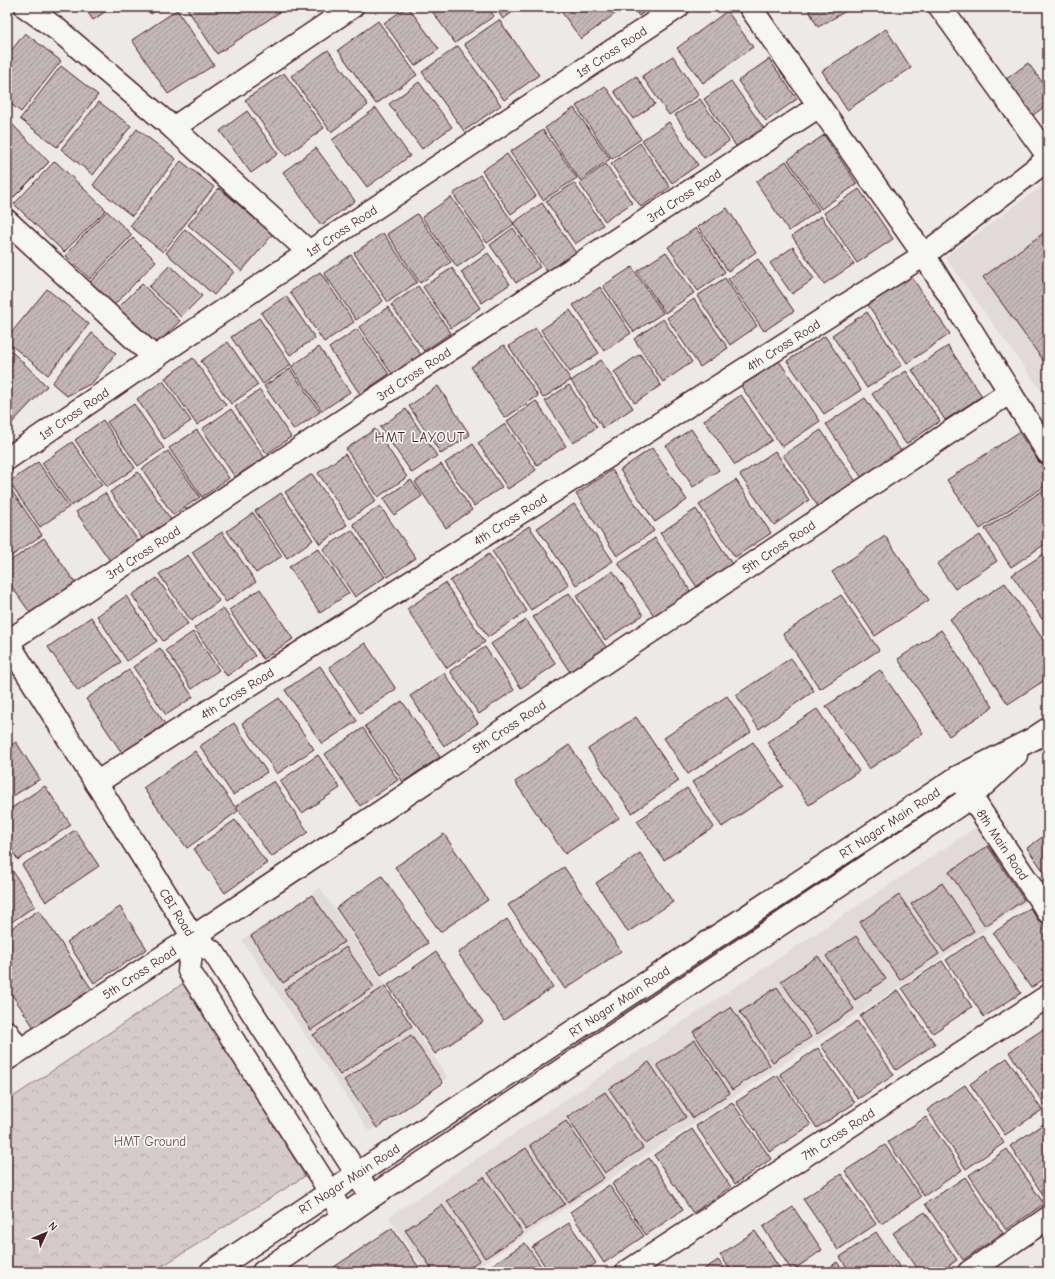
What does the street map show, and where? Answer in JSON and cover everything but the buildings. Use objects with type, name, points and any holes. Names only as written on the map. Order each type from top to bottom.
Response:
[{"type":"street","points":[[26,7],[58,30],[173,128],[309,252]]},
{"type":"street","points":[[173,128],[352,7]]},
{"type":"street","name":"1st Cross Road","points":[[7,459],[309,252],[678,7]]},
{"type":"street","points":[[750,7],[924,255],[1048,453]]},
{"type":"street","points":[[940,7],[1048,158]]},
{"type":"street","name":"3rd Cross Road","points":[[7,642],[819,106]]},
{"type":"street","name":"4th Cross Road","points":[[96,783],[924,255],[1048,158]]},
{"type":"street","points":[[7,221],[156,358]]},
{"type":"street","name":"5th Cross Road","points":[[13,1054],[193,937],[1010,392]]},
{"type":"street","name":"CBI Road","points":[[7,642],[193,937],[214,953],[371,1197]]},
{"type":"street","name":"RT Nagar Main Road","points":[[211,1272],[329,1192],[958,777],[1041,734]]},
{"type":"street","name":"RT Nagar Main Road","points":[[343,1215],[971,797],[1041,734]]},
{"type":"street","name":"8th Main Road","points":[[958,777],[1048,912]]},
{"type":"street","points":[[193,937],[189,971],[343,1215],[263,1272]]},
{"type":"street","name":"7th Cross Road","points":[[627,1272],[1048,996]]},
{"type":"street","points":[[7,1032],[13,1054]]},
{"type":"street","points":[[969,1272],[1048,1218]]},
{"type":"shaded area","points":[[1048,182],[1048,400],[945,257]]},
{"type":"shaded area","points":[[978,826],[1028,901],[470,1272],[425,1272],[389,1217]]},
{"type":"shaded area","points":[[320,888],[448,1078],[369,1131],[242,940]]},
{"type":"green space","name":"HMT Ground","points":[[184,983],[305,1176],[153,1272],[7,1272],[7,1101]]},
{"type":"district","name":"HMT LAYOUT","points":[[420,437]]}]
